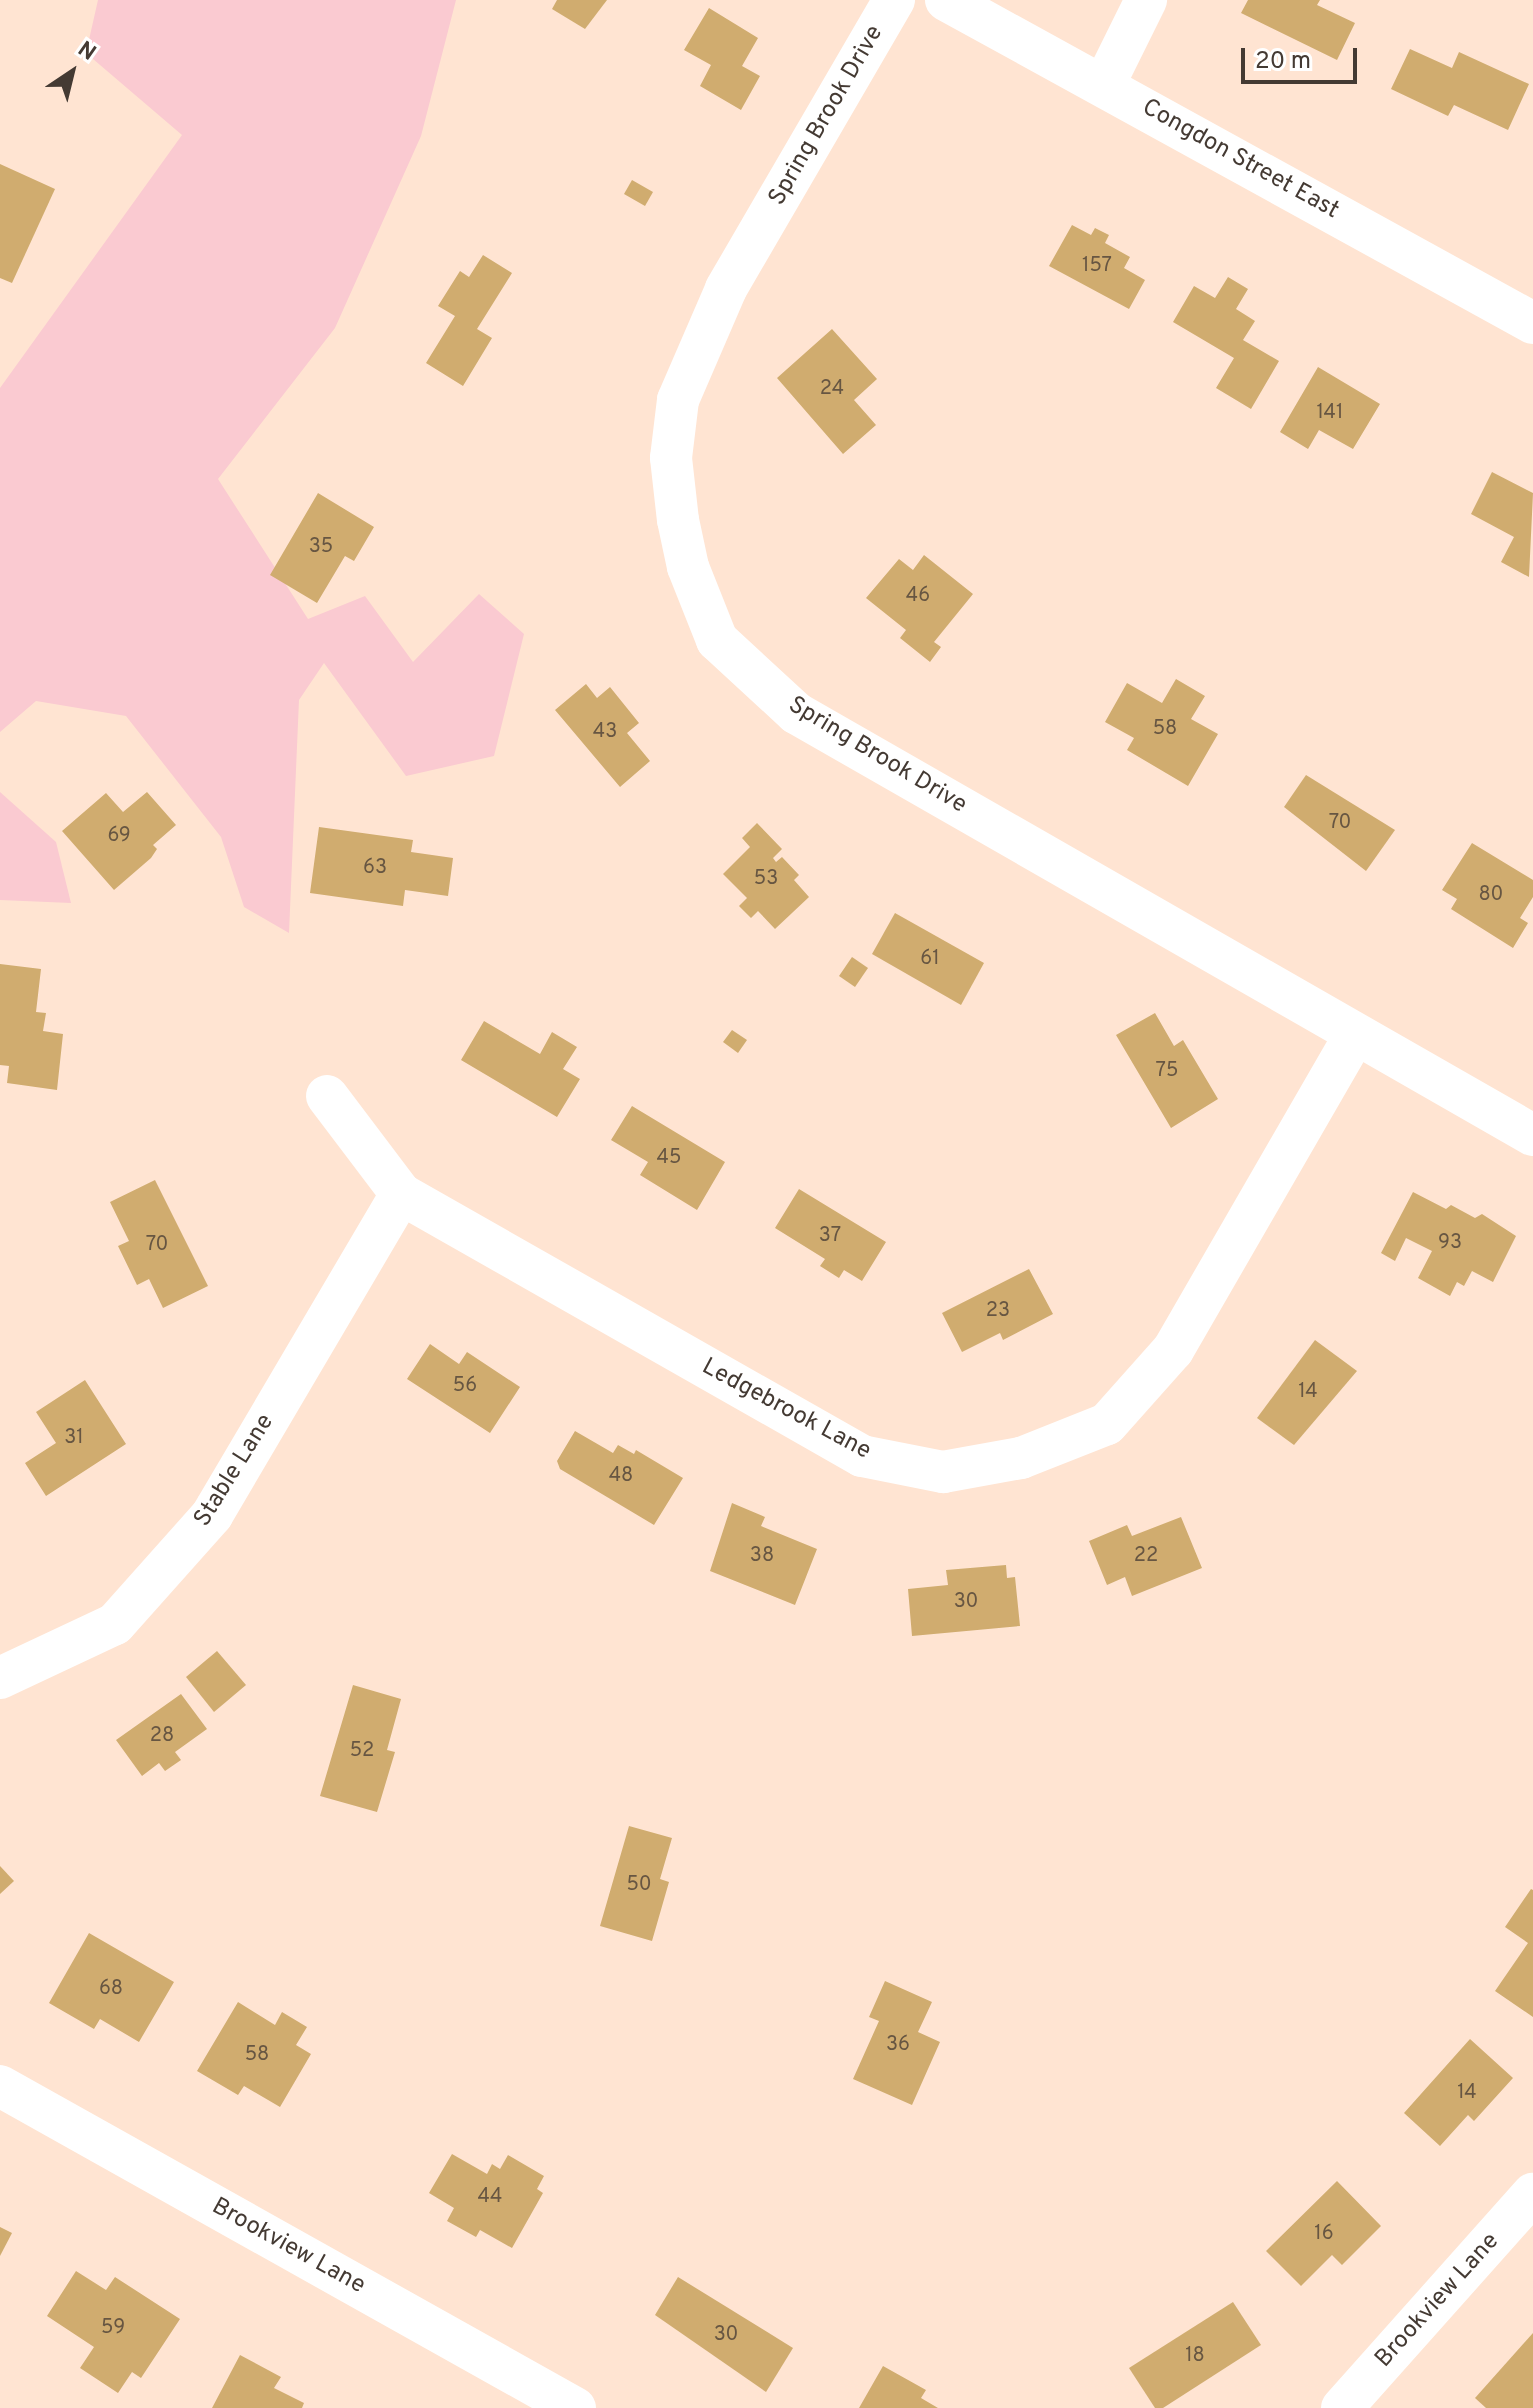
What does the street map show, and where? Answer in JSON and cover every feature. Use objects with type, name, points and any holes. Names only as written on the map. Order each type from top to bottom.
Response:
[{"type":"street","name":"Spring Brook Drive","points":[[894,0],[726,289],[678,400],[671,458],[678,520],[688,567],[717,640],[796,713],[1533,1135]]},
{"type":"street","name":"Congdon Street East","points":[[946,0],[1533,323]]},
{"type":"street","points":[[1104,85],[1146,0]]},
{"type":"street","name":"Ledgebrook Lane","points":[[327,1096],[401,1194],[862,1456],[943,1472],[1021,1458],[1107,1424],[1173,1350],[1355,1035]]},
{"type":"street","name":"Stable Lane","points":[[0,1678],[115,1624],[212,1515],[401,1194]]},
{"type":"street","name":"Brookview Lane","points":[[0,2086],[575,2408]]},
{"type":"street","name":"Brookview Lane","points":[[1342,2408],[1533,2194]]},
{"type":"shaded area","points":[[98,0],[456,0],[421,136],[335,328],[218,479],[308,619],[365,596],[413,662],[479,594],[524,634],[494,756],[406,776],[324,663],[299,700],[289,933],[244,907],[221,837],[126,716],[36,701],[0,732],[0,388],[182,135],[86,53]]},
{"type":"shaded area","points":[[0,792],[56,842],[71,903],[0,900]]},
{"type":"building","points":[[557,0],[607,0],[585,29],[552,9]]},
{"type":"building","points":[[1248,0],[1320,0],[1317,5],[1355,23],[1337,60],[1241,13]]},
{"type":"building","points":[[709,8],[758,38],[742,66],[760,76],[741,110],[700,86],[711,65],[684,50]]},
{"type":"building","points":[[1410,49],[1452,68],[1459,52],[1529,84],[1508,130],[1454,105],[1448,116],[1391,89]]},
{"type":"building","points":[[0,164],[55,189],[12,283],[0,278]]},
{"type":"building","points":[[632,180],[653,192],[645,206],[624,194]]},
{"type":"building","points":[[1072,225],[1091,235],[1095,228],[1109,235],[1105,243],[1130,257],[1124,268],[1145,280],[1129,309],[1049,266]]},
{"type":"building","points":[[483,255],[512,273],[477,329],[492,338],[463,386],[426,363],[455,316],[438,306],[460,271],[469,277]]},
{"type":"building","points":[[1228,277],[1248,289],[1236,309],[1255,321],[1243,340],[1279,361],[1251,409],[1216,388],[1234,358],[1173,322],[1194,286],[1215,298]]},
{"type":"building","points":[[832,329],[877,379],[854,400],[876,425],[843,454],[777,378]]},
{"type":"building","points":[[1318,367],[1380,404],[1353,449],[1319,430],[1308,449],[1280,432]]},
{"type":"building","points":[[1492,472],[1533,493],[1529,577],[1501,562],[1514,537],[1471,514]]},
{"type":"building","points":[[318,493],[374,527],[354,561],[345,556],[317,603],[270,575]]},
{"type":"building","points":[[924,555],[973,594],[934,642],[941,647],[930,662],[900,638],[906,630],[866,598],[899,559],[913,570]]},
{"type":"building","points":[[1176,679],[1205,696],[1191,719],[1218,734],[1188,786],[1127,750],[1134,738],[1105,722],[1127,683],[1162,703]]},
{"type":"building","points":[[586,684],[597,698],[610,687],[639,723],[627,733],[650,761],[620,787],[555,710]]},
{"type":"building","points":[[1306,775],[1395,830],[1366,871],[1284,807]]},
{"type":"building","points":[[147,792],[176,825],[153,845],[157,849],[151,858],[114,890],[62,831],[106,793],[123,812]]},
{"type":"building","points":[[757,823],[782,849],[773,858],[776,862],[782,857],[799,875],[794,880],[809,897],[775,929],[758,911],[751,918],[739,906],[747,898],[723,874],[750,847],[742,838]]},
{"type":"building","points":[[319,827],[413,840],[411,852],[453,858],[448,896],[405,890],[403,906],[310,893]]},
{"type":"building","points":[[1472,843],[1533,880],[1533,897],[1520,918],[1528,923],[1513,948],[1451,909],[1457,899],[1442,890]]},
{"type":"building","points":[[895,913],[984,963],[961,1005],[872,954]]},
{"type":"building","points":[[852,957],[868,968],[855,987],[839,976]]},
{"type":"building","points":[[0,964],[41,969],[36,1012],[46,1013],[43,1031],[63,1034],[57,1090],[7,1083],[9,1066],[0,1065]]},
{"type":"building","points":[[1155,1013],[1174,1046],[1183,1040],[1218,1099],[1171,1128],[1116,1035]]},
{"type":"building","points":[[484,1021],[540,1054],[552,1032],[577,1047],[563,1069],[580,1079],[557,1117],[461,1060]]},
{"type":"building","points":[[732,1030],[747,1040],[738,1053],[723,1042]]},
{"type":"building","points":[[632,1106],[725,1162],[697,1210],[640,1175],[648,1162],[611,1140]]},
{"type":"building","points":[[155,1180],[208,1286],[163,1308],[149,1279],[137,1285],[118,1246],[129,1241],[110,1202]]},
{"type":"building","points":[[799,1189],[886,1242],[862,1281],[844,1270],[839,1278],[820,1266],[825,1259],[775,1228]]},
{"type":"building","points":[[1413,1192],[1446,1209],[1451,1205],[1475,1218],[1482,1214],[1516,1236],[1493,1282],[1472,1271],[1464,1286],[1457,1282],[1450,1296],[1418,1278],[1432,1251],[1406,1238],[1395,1261],[1381,1253]]},
{"type":"building","points":[[1029,1269],[1053,1314],[1003,1340],[1000,1333],[962,1352],[942,1313]]},
{"type":"building","points":[[1315,1340],[1357,1371],[1294,1445],[1257,1418]]},
{"type":"building","points":[[430,1344],[459,1364],[467,1352],[520,1387],[490,1433],[407,1379]]},
{"type":"building","points":[[85,1380],[126,1444],[46,1496],[25,1463],[56,1443],[36,1412]]},
{"type":"building","points":[[575,1431],[613,1453],[618,1445],[634,1454],[636,1450],[683,1478],[654,1525],[560,1469],[557,1461]]},
{"type":"building","points":[[732,1503],[765,1517],[761,1526],[817,1549],[795,1605],[710,1571]]},
{"type":"building","points":[[1181,1517],[1202,1568],[1132,1596],[1125,1577],[1107,1585],[1089,1541],[1127,1525],[1132,1536]]},
{"type":"building","points":[[1006,1565],[1007,1578],[1015,1577],[1020,1626],[912,1636],[908,1589],[948,1585],[946,1570]]},
{"type":"building","points":[[217,1651],[246,1685],[214,1712],[186,1677]]},
{"type":"building","points":[[353,1685],[401,1699],[387,1750],[395,1752],[377,1812],[320,1796]]},
{"type":"building","points":[[181,1694],[207,1729],[175,1752],[181,1760],[165,1771],[159,1763],[142,1776],[116,1740]]},
{"type":"building","points":[[629,1826],[672,1838],[660,1879],[669,1882],[652,1941],[600,1926]]},
{"type":"building","points":[[0,1866],[14,1881],[0,1894]]},
{"type":"building","points":[[1531,1889],[1533,2017],[1495,1991],[1528,1943],[1505,1927]]},
{"type":"building","points":[[89,1933],[174,1982],[139,2042],[100,2019],[94,2029],[49,2003]]},
{"type":"building","points":[[885,1981],[932,2002],[918,2032],[940,2042],[912,2105],[853,2079],[879,2021],[869,2017]]},
{"type":"building","points":[[238,2002],[275,2025],[282,2012],[307,2027],[296,2045],[311,2054],[280,2107],[244,2086],[238,2095],[197,2071]]},
{"type":"building","points":[[1470,2039],[1513,2078],[1474,2121],[1468,2115],[1440,2146],[1404,2113]]},
{"type":"building","points":[[452,2154],[487,2174],[492,2164],[500,2169],[508,2155],[544,2176],[537,2189],[543,2193],[512,2248],[480,2230],[476,2237],[447,2221],[454,2208],[429,2193]]},
{"type":"building","points":[[1337,2181],[1381,2226],[1342,2265],[1332,2255],[1301,2286],[1266,2251]]},
{"type":"building","points":[[0,2227],[12,2233],[0,2256]]},
{"type":"building","points":[[76,2271],[106,2290],[115,2277],[180,2319],[141,2378],[132,2372],[118,2393],[80,2368],[94,2347],[47,2316]]},
{"type":"building","points":[[678,2277],[793,2348],[766,2392],[655,2315]]},
{"type":"building","points":[[1233,2302],[1261,2345],[1163,2408],[1155,2408],[1129,2368]]},
{"type":"building","points":[[1533,2333],[1533,2408],[1486,2408],[1475,2398]]},
{"type":"building","points":[[240,2355],[281,2377],[274,2388],[304,2403],[302,2408],[212,2408]]},
{"type":"building","points":[[883,2366],[926,2390],[921,2398],[938,2408],[859,2408]]}]
